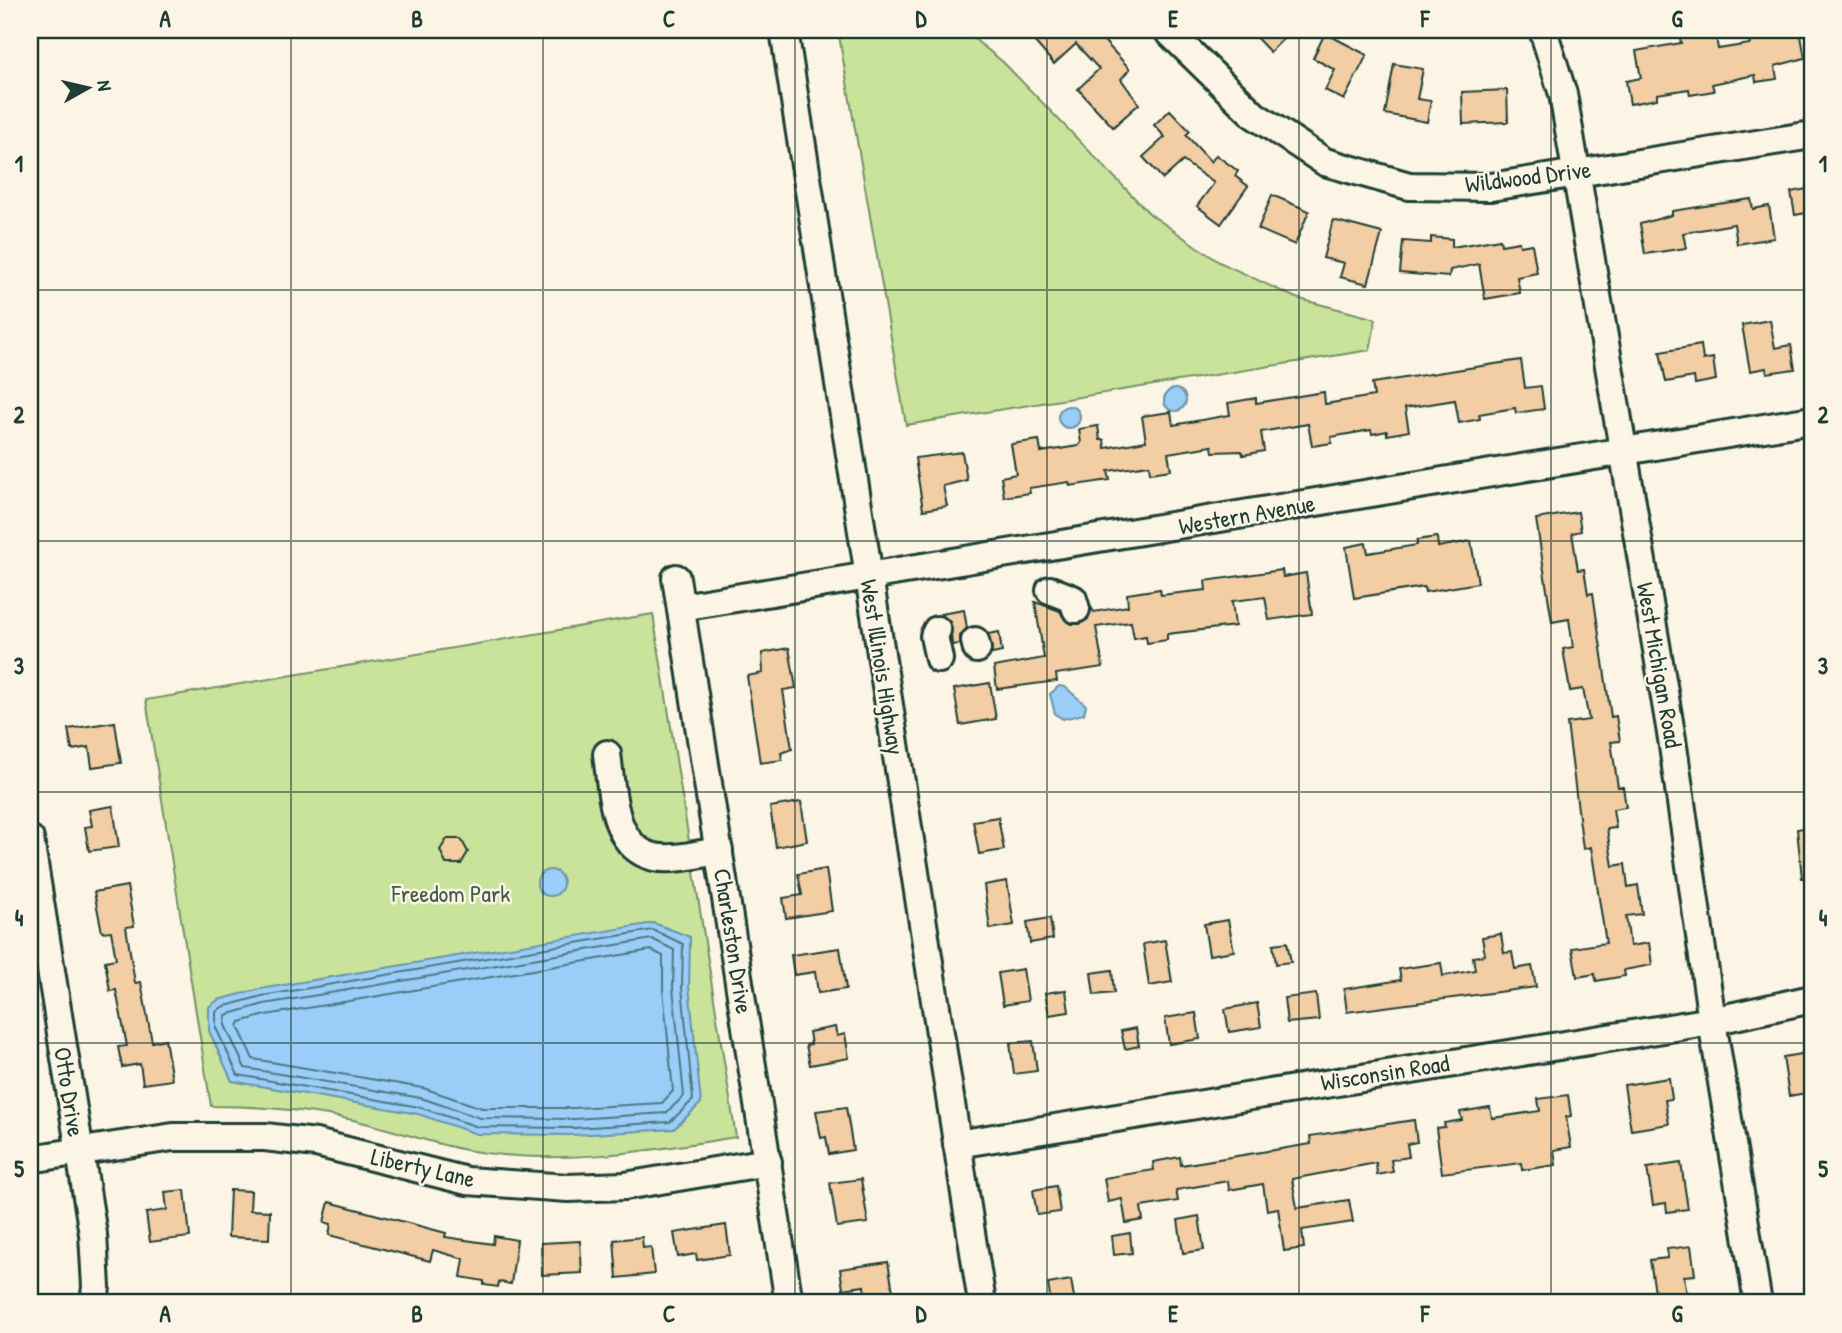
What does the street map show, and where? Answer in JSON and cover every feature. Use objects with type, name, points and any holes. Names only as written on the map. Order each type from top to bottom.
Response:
[{"type":"street","name":"West Illinois Highway","points":[[784,30],[826,281],[867,576],[982,1303]]},
{"type":"street","name":"Wildwood Drive","points":[[1167,30],[1254,115],[1325,162],[1409,186],[1491,187],[1812,135]]},
{"type":"street","name":"West Michigan Road","points":[[1543,30],[1563,94],[1672,740],[1712,1021],[1758,1303]]},
{"type":"street","name":"Western Avenue","points":[[681,607],[1812,420]]},
{"type":"street","name":"Charleston Drive","points":[[676,578],[789,1303]]},
{"type":"street","points":[[1050,590],[1073,598],[1076,609]]},
{"type":"street","points":[[937,630],[934,636],[939,659]]},
{"type":"street","points":[[607,754],[618,823],[633,846],[653,857],[679,857],[719,851]]},
{"type":"street","name":"Otto Drive","points":[[31,855],[93,1234],[96,1287],[94,1303]]},
{"type":"street","name":"Wisconsin Road","points":[[957,1144],[1712,1021],[1812,999]]},
{"type":"street","name":"Liberty Lane","points":[[30,1159],[173,1137],[265,1137],[316,1143],[467,1181],[547,1188],[625,1186],[768,1162]]},
{"type":"green space","points":[[838,30],[963,30],[1003,62],[1150,214],[1219,262],[1296,298],[1376,319],[1370,350],[906,425]]},
{"type":"green space","name":"Freedom Park","points":[[653,614],[736,1137],[633,1152],[530,1157],[461,1149],[362,1122],[314,1113],[263,1107],[211,1106],[146,700]]},
{"type":"water","points":[[1175,389],[1185,396],[1186,400],[1179,410],[1175,411],[1165,404],[1164,400],[1171,390]]},
{"type":"water","points":[[1069,406],[1077,409],[1080,417],[1077,425],[1069,428],[1061,425],[1058,417],[1061,409]]},
{"type":"water","points":[[1059,686],[1065,687],[1086,705],[1084,714],[1063,719],[1055,714],[1050,694]]},
{"type":"water","points":[[550,870],[559,874],[563,883],[559,892],[550,896],[541,892],[537,883],[541,874]]},
{"type":"water","points":[[654,923],[690,937],[689,986],[701,1103],[674,1129],[574,1135],[477,1134],[418,1114],[232,1081],[209,1031],[209,1007],[218,1000],[260,989]]},
{"type":"building","points":[[1046,30],[1094,30],[1130,69],[1121,79],[1139,104],[1113,127],[1078,89],[1099,69],[1076,44],[1054,64],[1034,41]]},
{"type":"building","points":[[1249,30],[1292,30],[1270,52]]},
{"type":"building","points":[[1759,30],[1800,30],[1805,58],[1775,66],[1777,79],[1756,82],[1755,75],[1712,84],[1714,91],[1690,95],[1689,89],[1657,94],[1657,99],[1630,104],[1626,81],[1641,78],[1636,51],[1681,43],[1680,38],[1715,32],[1718,49],[1750,44],[1748,34],[1760,33]]},
{"type":"building","points":[[1325,33],[1367,55],[1344,100],[1325,90],[1335,70],[1313,58]]},
{"type":"building","points":[[1394,64],[1423,69],[1417,99],[1431,101],[1427,122],[1385,114]]},
{"type":"building","points":[[1507,90],[1508,122],[1463,124],[1462,92]]},
{"type":"building","points":[[1170,110],[1190,131],[1186,135],[1211,162],[1216,155],[1238,171],[1235,176],[1248,186],[1221,224],[1197,206],[1214,183],[1183,161],[1163,179],[1143,157],[1165,137],[1154,125]]},
{"type":"building","points":[[1812,188],[1812,212],[1795,215],[1791,192]]},
{"type":"building","points":[[1272,195],[1309,211],[1295,245],[1258,229]]},
{"type":"building","points":[[1751,199],[1753,209],[1769,206],[1774,238],[1737,244],[1734,224],[1683,233],[1686,248],[1645,254],[1640,224],[1672,215],[1672,211]]},
{"type":"building","points":[[1333,220],[1382,233],[1368,284],[1340,277],[1344,263],[1323,258]]},
{"type":"building","points":[[1431,237],[1452,239],[1452,247],[1500,239],[1501,245],[1519,242],[1520,246],[1532,244],[1537,273],[1517,277],[1520,293],[1485,299],[1479,264],[1450,270],[1449,277],[1400,273],[1403,241],[1431,243]]},
{"type":"building","points":[[1770,320],[1775,348],[1791,345],[1795,369],[1767,373],[1766,368],[1750,371],[1742,325]]},
{"type":"building","points":[[1701,345],[1703,360],[1713,358],[1716,380],[1695,384],[1694,377],[1666,382],[1660,352]]},
{"type":"building","points":[[1521,360],[1525,388],[1541,386],[1544,409],[1516,413],[1515,408],[1479,414],[1480,419],[1459,423],[1455,400],[1405,408],[1409,431],[1387,435],[1387,431],[1372,434],[1371,430],[1331,437],[1332,443],[1312,446],[1308,424],[1261,432],[1264,451],[1243,455],[1242,451],[1213,452],[1212,446],[1168,453],[1171,470],[1150,473],[1149,465],[1108,471],[1110,480],[1029,488],[1030,493],[1004,497],[1001,477],[1016,474],[1011,444],[1039,440],[1041,452],[1078,446],[1081,443],[1079,429],[1098,426],[1100,440],[1104,440],[1105,448],[1146,441],[1142,416],[1171,412],[1173,425],[1230,415],[1228,403],[1256,398],[1256,403],[1324,392],[1325,404],[1374,396],[1372,383]]},
{"type":"building","points":[[962,452],[967,480],[943,486],[947,506],[923,510],[915,458]]},
{"type":"building","points":[[1578,512],[1581,531],[1572,533],[1578,570],[1584,569],[1588,594],[1593,593],[1611,717],[1616,716],[1620,741],[1611,742],[1618,787],[1623,787],[1626,807],[1613,809],[1616,828],[1607,829],[1613,866],[1625,864],[1628,887],[1638,885],[1642,914],[1626,916],[1630,946],[1649,943],[1652,965],[1624,970],[1625,976],[1596,981],[1595,974],[1577,977],[1572,948],[1606,943],[1591,847],[1583,849],[1567,723],[1589,720],[1583,689],[1570,691],[1563,649],[1573,647],[1569,619],[1552,622],[1536,519]]},
{"type":"building","points":[[1437,537],[1438,547],[1471,541],[1478,583],[1425,592],[1424,587],[1354,598],[1346,547],[1366,543],[1368,553],[1417,545],[1417,540]]},
{"type":"building","points":[[1282,570],[1283,577],[1306,573],[1312,614],[1269,620],[1265,597],[1232,601],[1235,626],[1167,634],[1167,640],[1147,643],[1146,636],[1134,638],[1131,622],[1096,627],[1103,667],[1056,674],[1057,681],[997,689],[994,667],[1044,658],[1035,602],[1060,611],[1065,620],[1072,624],[1080,624],[1088,619],[1091,607],[1094,612],[1128,606],[1127,594],[1160,589],[1161,595],[1206,590],[1205,581]]},
{"type":"building","points":[[964,610],[967,628],[960,636],[960,644],[952,645],[950,622],[941,614]]},
{"type":"building","points":[[999,632],[1002,652],[992,654],[988,634]]},
{"type":"building","points":[[789,648],[796,688],[783,690],[792,749],[781,753],[782,760],[760,763],[747,676],[763,673],[762,653]]},
{"type":"building","points":[[990,683],[996,719],[960,725],[954,689]]},
{"type":"building","points":[[115,722],[121,763],[92,767],[89,747],[72,750],[68,729]]},
{"type":"building","points":[[801,802],[807,841],[776,847],[770,807]]},
{"type":"building","points":[[113,806],[119,847],[89,851],[85,827],[92,826],[89,810]]},
{"type":"building","points":[[998,817],[1004,850],[979,854],[973,821]]},
{"type":"building","points":[[1812,827],[1812,878],[1802,878],[1797,829]]},
{"type":"building","points":[[447,839],[461,839],[468,852],[461,864],[446,864],[440,850]]},
{"type":"building","points":[[826,869],[832,911],[786,918],[783,898],[802,895],[798,874]]},
{"type":"building","points":[[1007,881],[1014,925],[990,929],[984,885]]},
{"type":"building","points":[[127,886],[134,926],[126,927],[135,983],[141,982],[152,1042],[165,1039],[172,1080],[143,1084],[140,1064],[122,1067],[118,1047],[127,1046],[116,990],[110,991],[105,961],[116,959],[111,931],[102,932],[94,892]]},
{"type":"building","points":[[1050,918],[1053,939],[1030,943],[1027,922]]},
{"type":"building","points":[[1228,920],[1234,951],[1209,955],[1204,924]]},
{"type":"building","points":[[1501,934],[1504,953],[1512,952],[1515,969],[1532,966],[1536,987],[1347,1012],[1344,989],[1401,980],[1399,969],[1441,963],[1443,976],[1475,970],[1473,957],[1485,955],[1482,937]]},
{"type":"building","points":[[1165,940],[1172,982],[1149,986],[1143,944]]},
{"type":"building","points":[[1287,942],[1291,962],[1276,964],[1273,944]]},
{"type":"building","points":[[840,948],[846,989],[818,993],[815,972],[794,975],[791,955]]},
{"type":"building","points":[[1023,969],[1028,1001],[1003,1005],[998,973]]},
{"type":"building","points":[[1112,970],[1114,993],[1094,995],[1091,973]]},
{"type":"building","points":[[1066,990],[1069,1012],[1049,1015],[1045,993]]},
{"type":"building","points":[[1316,994],[1319,1020],[1287,1023],[1284,998]]},
{"type":"building","points":[[1257,1003],[1261,1027],[1229,1032],[1225,1009]]},
{"type":"building","points":[[1196,1013],[1200,1039],[1169,1044],[1165,1018]]},
{"type":"building","points":[[835,1027],[837,1036],[845,1034],[849,1058],[810,1065],[806,1045],[811,1044],[809,1032]]},
{"type":"building","points":[[1136,1028],[1139,1046],[1125,1049],[1121,1031]]},
{"type":"building","points":[[1033,1041],[1037,1071],[1014,1074],[1010,1043]]},
{"type":"building","points":[[1812,1052],[1812,1092],[1789,1096],[1783,1057]]},
{"type":"building","points":[[1669,1078],[1672,1099],[1665,1100],[1669,1124],[1631,1130],[1624,1085]]},
{"type":"building","points":[[1568,1095],[1571,1116],[1566,1117],[1571,1147],[1554,1150],[1556,1165],[1522,1170],[1521,1163],[1442,1173],[1436,1128],[1445,1127],[1444,1123],[1462,1120],[1460,1112],[1490,1107],[1492,1118],[1540,1111],[1538,1099]]},
{"type":"building","points":[[846,1107],[853,1150],[829,1154],[826,1137],[821,1138],[816,1111]]},
{"type":"building","points":[[1414,1120],[1417,1142],[1407,1144],[1409,1157],[1391,1160],[1393,1172],[1377,1175],[1376,1163],[1292,1179],[1297,1208],[1349,1200],[1353,1222],[1302,1230],[1304,1248],[1284,1251],[1278,1208],[1267,1210],[1263,1184],[1229,1190],[1228,1181],[1176,1190],[1178,1201],[1141,1207],[1143,1220],[1126,1223],[1122,1199],[1108,1202],[1104,1178],[1154,1170],[1153,1162],[1180,1157],[1181,1165],[1311,1144],[1310,1136]]},
{"type":"building","points":[[1681,1163],[1688,1209],[1667,1212],[1666,1203],[1653,1205],[1647,1168]]},
{"type":"building","points":[[861,1179],[868,1223],[837,1227],[830,1183]]},
{"type":"building","points":[[1056,1186],[1060,1212],[1037,1215],[1033,1190]]},
{"type":"building","points":[[185,1190],[190,1237],[150,1242],[146,1213],[167,1210],[165,1192]]},
{"type":"building","points":[[230,1190],[251,1191],[250,1210],[270,1211],[269,1239],[228,1237]]},
{"type":"building","points":[[329,1202],[446,1233],[445,1237],[493,1244],[494,1236],[517,1240],[511,1284],[499,1282],[498,1287],[484,1285],[484,1281],[461,1277],[464,1259],[433,1250],[430,1261],[329,1235],[331,1224],[324,1222]]},
{"type":"building","points":[[1199,1216],[1204,1250],[1183,1253],[1178,1220]]},
{"type":"building","points":[[726,1225],[730,1255],[697,1260],[696,1254],[678,1257],[674,1233]]},
{"type":"building","points":[[1130,1233],[1132,1253],[1114,1255],[1112,1236]]},
{"type":"building","points":[[642,1237],[643,1248],[651,1247],[654,1274],[617,1278],[614,1240]]},
{"type":"building","points":[[580,1241],[582,1273],[542,1275],[541,1243]]},
{"type":"building","points":[[1691,1246],[1695,1275],[1684,1276],[1687,1295],[1656,1299],[1650,1260],[1668,1258],[1667,1249]]},
{"type":"building","points":[[888,1262],[895,1303],[866,1303],[864,1286],[843,1289],[840,1269]]},
{"type":"building","points":[[1071,1280],[1075,1303],[1051,1303],[1048,1284]]}]
